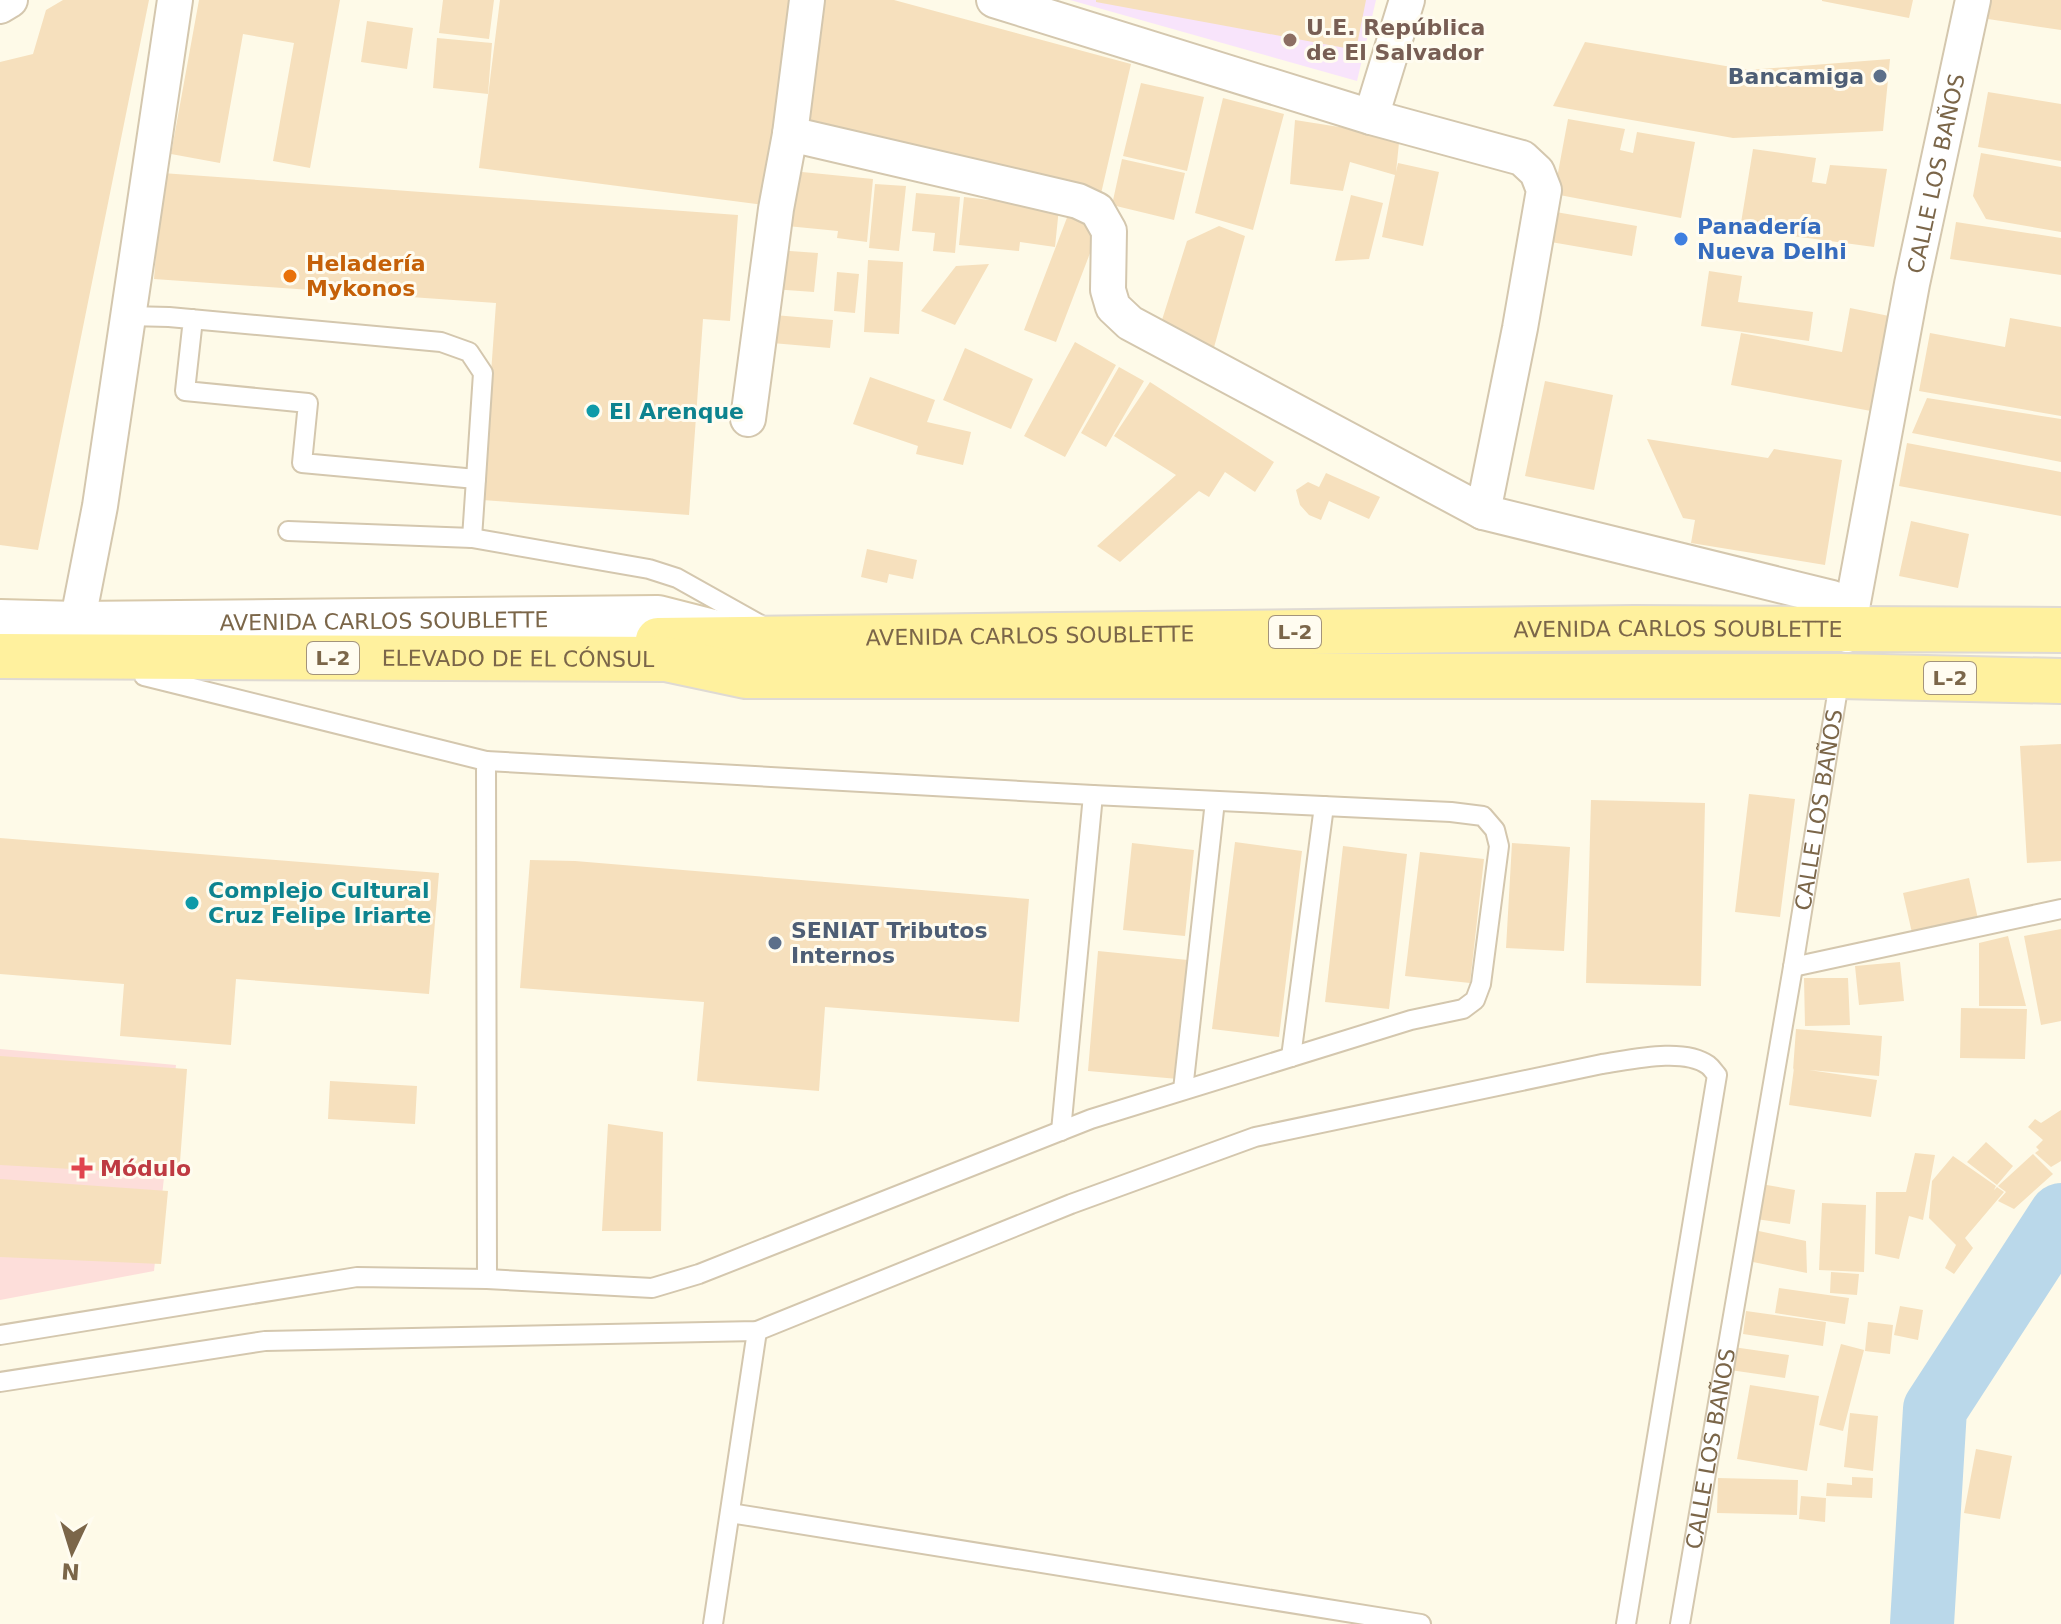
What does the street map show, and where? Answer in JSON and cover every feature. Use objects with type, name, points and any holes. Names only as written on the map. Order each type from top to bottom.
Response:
[{"type":"main road","name":"AVENIDA CARLOS SOUBLETTE","points":[[758,651],[1634,628],[2061,630]]},
{"type":"main road","name":"ELEVADO DE EL CÓNSUL","points":[[0,637],[758,651]]},
{"type":"main road","name":"AVENIDA CARLOS SOUBLETTE","points":[[758,651],[1028,677],[1459,674],[1840,676],[2061,681]]},
{"type":"main road","name":"ELEVADO DE EL CÓNSUL","points":[[0,656],[666,659],[758,651]]},
{"type":"street","points":[[0,6],[10,0]]},
{"type":"street","points":[[77,624],[100,506],[175,0]]},
{"type":"street","points":[[748,419],[807,0]]},
{"type":"street","points":[[994,0],[1371,117],[1522,158],[1537,172],[1544,190],[1483,512]]},
{"type":"street","points":[[1371,117],[1407,0]]},
{"type":"street","name":"CALLE LOS BAÑOS","points":[[1840,676],[1912,284],[1973,0]]},
{"type":"street","points":[[790,134],[1078,201],[1097,210],[1109,231],[1108,290],[1113,307],[1130,323],[1483,512],[1832,598],[1848,629]]},
{"type":"street","name":"AVENIDA CARLOS SOUBLETTE","points":[[0,622],[77,624],[658,618],[758,651]]},
{"type":"street","name":"AVENIDA CARLOS SOUBLETTE","points":[[0,677],[422,678],[758,651]]},
{"type":"lane","points":[[128,316],[441,342],[469,352],[483,373],[472,538]]},
{"type":"lane","points":[[193,319],[185,391],[308,403],[302,463],[476,479]]},
{"type":"lane","points":[[288,531],[472,538],[649,569],[677,578],[758,651]]},
{"type":"lane","points":[[0,1335],[357,1277],[487,1279],[652,1288],[699,1274],[1091,1119],[1411,1020],[1463,1009],[1475,1000],[1481,984],[1499,846],[1495,830],[1483,816],[486,761],[144,676]]},
{"type":"lane","name":"CALLE LOS BAÑOS","points":[[1680,1624],[1840,676]]},
{"type":"lane","points":[[486,761],[487,1279]]},
{"type":"lane","points":[[1061,1131],[1093,795]]},
{"type":"lane","points":[[1183,1090],[1215,801]]},
{"type":"lane","points":[[1291,1057],[1324,806]]},
{"type":"lane","points":[[1793,967],[2061,909]]},
{"type":"lane","points":[[0,1382],[265,1341],[757,1331],[1071,1204],[1255,1137],[1602,1064],[1660,1055],[1687,1058],[1707,1064],[1717,1075],[1626,1624]]},
{"type":"lane","points":[[713,1624],[757,1331]]},
{"type":"lane","points":[[730,1513],[1421,1624]]},
{"type":"shaded area","name":"U.E. República de El Salvador","points":[[1070,0],[1376,0],[1357,81]]},
{"type":"shaded area","name":"Módulo","points":[[0,1049],[176,1065],[154,1271],[0,1300]]},
{"type":"building","points":[[63,0],[149,0],[38,550],[0,545],[0,62],[33,54],[46,10]]},
{"type":"building","points":[[199,0],[340,0],[310,168],[273,161],[294,43],[243,34],[220,163],[171,154]]},
{"type":"building","points":[[443,0],[494,0],[489,39],[439,33]]},
{"type":"building","points":[[500,0],[790,0],[764,205],[479,168]]},
{"type":"building","points":[[824,0],[894,0],[1131,64],[1100,198],[807,128]]},
{"type":"building","points":[[1096,0],[1366,0],[1356,50]]},
{"type":"building","points":[[1822,0],[1913,0],[1909,18]]},
{"type":"building","points":[[1991,0],[2061,0],[2061,30],[1988,19]]},
{"type":"building","points":[[367,21],[413,28],[407,69],[361,62]]},
{"type":"building","points":[[437,38],[492,43],[488,94],[433,88]]},
{"type":"building","points":[[1585,42],[1749,70],[1890,59],[1883,131],[1733,138],[1553,106]]},
{"type":"building","points":[[1141,83],[1204,97],[1187,171],[1123,156]]},
{"type":"building","points":[[1988,92],[2061,104],[2061,161],[1978,147]]},
{"type":"building","points":[[1223,98],[1284,114],[1253,230],[1195,213]]},
{"type":"building","points":[[1568,119],[1625,129],[1620,150],[1633,153],[1637,132],[1695,142],[1681,218],[1554,194]]},
{"type":"building","points":[[1295,120],[1400,133],[1396,172],[1398,163],[1439,172],[1423,246],[1382,237],[1395,175],[1350,162],[1343,191],[1290,184]]},
{"type":"building","points":[[1753,149],[1816,158],[1812,182],[1826,184],[1830,165],[1887,169],[1874,247],[1740,229]]},
{"type":"building","points":[[1981,153],[2061,167],[2061,232],[1986,219],[1973,196]]},
{"type":"building","points":[[1122,159],[1185,173],[1174,220],[1112,205]]},
{"type":"building","points":[[792,171],[873,179],[867,242],[837,238],[838,231],[787,226]]},
{"type":"building","name":"El Arenque","points":[[162,173],[738,215],[730,321],[703,319],[689,515],[482,500],[496,303],[154,279]]},
{"type":"building","points":[[875,184],[906,186],[899,251],[869,248]]},
{"type":"building","points":[[916,193],[960,197],[955,253],[933,251],[935,233],[912,231]]},
{"type":"building","points":[[1351,195],[1383,203],[1369,259],[1335,261]]},
{"type":"building","points":[[964,197],[1059,208],[1055,247],[1020,242],[1019,251],[959,245]]},
{"type":"building","points":[[1550,211],[1637,226],[1632,256],[1545,241]]},
{"type":"building","points":[[1068,215],[1100,227],[1056,342],[1024,330]]},
{"type":"building","points":[[1956,222],[2061,238],[2061,275],[1950,259]]},
{"type":"building","points":[[1219,226],[1245,236],[1213,351],[1161,323],[1187,241]]},
{"type":"building","points":[[776,250],[818,253],[814,292],[772,289]]},
{"type":"building","points":[[868,260],[903,262],[899,334],[864,332]]},
{"type":"building","points":[[989,264],[955,325],[921,311],[956,266]]},
{"type":"building","points":[[1709,271],[1742,276],[1738,302],[1813,312],[1809,341],[1701,326]]},
{"type":"building","points":[[837,272],[859,274],[855,313],[834,311]]},
{"type":"building","points":[[1850,308],[1889,316],[1871,411],[1731,385],[1741,333],[1842,352]]},
{"type":"building","points":[[774,315],[833,320],[830,348],[772,343]]},
{"type":"building","points":[[2010,318],[2061,327],[2061,416],[1919,391],[1930,333],[2005,347]]},
{"type":"building","points":[[1075,342],[1116,365],[1065,457],[1024,436]]},
{"type":"building","points":[[965,348],[1033,379],[1011,429],[943,400]]},
{"type":"building","points":[[1119,367],[1144,381],[1106,447],[1081,433]]},
{"type":"building","points":[[870,377],[935,400],[927,422],[971,432],[963,465],[916,454],[918,446],[853,424]]},
{"type":"building","points":[[1545,381],[1613,395],[1594,490],[1525,476]]},
{"type":"building","points":[[1150,382],[1274,462],[1255,492],[1225,472],[1209,497],[1199,491],[1120,562],[1097,546],[1176,475],[1114,436]]},
{"type":"building","points":[[1927,398],[2061,419],[2061,462],[1912,433]]},
{"type":"building","points":[[1647,439],[1768,458],[1774,449],[1842,460],[1825,565],[1691,543],[1695,520],[1683,518]]},
{"type":"building","points":[[1907,443],[2061,472],[2061,516],[1899,486]]},
{"type":"building","points":[[1326,473],[1380,497],[1369,519],[1329,501],[1321,520],[1309,515],[1300,505],[1296,490],[1308,482],[1319,487]]},
{"type":"building","points":[[1911,521],[1969,534],[1958,588],[1899,576]]},
{"type":"building","points":[[867,549],[917,560],[913,579],[889,574],[887,583],[861,577]]},
{"type":"building","points":[[2061,744],[2061,861],[2027,863],[2020,746]]},
{"type":"building","points":[[1749,794],[1795,799],[1780,917],[1735,912]]},
{"type":"building","points":[[1591,800],[1705,803],[1701,986],[1586,983]]},
{"type":"building","points":[[0,838],[439,873],[429,994],[236,979],[231,1045],[120,1036],[124,984],[0,974]]},
{"type":"building","points":[[1235,842],[1302,851],[1279,1037],[1212,1029]]},
{"type":"building","points":[[1132,843],[1194,850],[1185,936],[1123,930]]},
{"type":"building","points":[[1512,843],[1570,847],[1564,951],[1506,948]]},
{"type":"building","points":[[1343,846],[1407,854],[1389,1009],[1325,1002]]},
{"type":"building","points":[[1420,852],[1484,859],[1470,983],[1405,976]]},
{"type":"building","name":"SENIAT Tributos Internos","points":[[530,860],[575,861],[1029,899],[1019,1022],[825,1007],[819,1091],[697,1081],[704,1002],[520,988]]},
{"type":"building","points":[[1969,878],[1978,919],[1912,933],[1903,893]]},
{"type":"building","points":[[2061,929],[2061,1021],[2041,1025],[2024,936]]},
{"type":"building","points":[[2008,936],[2026,1006],[1979,1006],[1979,943]]},
{"type":"building","points":[[1098,951],[1188,960],[1178,1079],[1088,1071]]},
{"type":"building","points":[[1900,962],[1904,1001],[1859,1005],[1855,966]]},
{"type":"building","points":[[1804,978],[1848,978],[1850,1025],[1805,1026]]},
{"type":"building","points":[[1961,1008],[2027,1009],[2025,1059],[1960,1058]]},
{"type":"building","points":[[1796,1029],[1882,1036],[1879,1076],[1809,1070],[1877,1080],[1871,1117],[1789,1105]]},
{"type":"building","points":[[0,1056],[187,1069],[179,1175],[0,1165]]},
{"type":"building","points":[[330,1081],[417,1086],[415,1124],[328,1119]]},
{"type":"building","points":[[2061,1110],[2061,1161],[2051,1167],[2035,1153],[2043,1140],[2028,1127],[2035,1119],[2041,1123]]},
{"type":"building","points":[[608,1124],[663,1132],[661,1231],[602,1231]]},
{"type":"building","points":[[1986,1142],[2013,1166],[1997,1185],[1967,1162]]},
{"type":"building","points":[[1915,1153],[1935,1155],[1923,1220],[1909,1216],[1899,1259],[1875,1254],[1876,1192],[1906,1192]]},
{"type":"building","points":[[2033,1154],[2053,1174],[2014,1209],[1998,1201],[2006,1192],[1998,1186]]},
{"type":"building","points":[[1953,1156],[1996,1186],[1994,1190],[1997,1187],[2004,1192],[1965,1238],[1973,1248],[1954,1274],[1945,1268],[1956,1245],[1929,1218],[1932,1181]]},
{"type":"building","points":[[0,1179],[168,1191],[161,1264],[0,1257]]},
{"type":"building","points":[[1761,1184],[1795,1190],[1790,1224],[1756,1219]]},
{"type":"building","points":[[1822,1203],[1866,1205],[1864,1272],[1819,1270]]},
{"type":"building","points":[[1754,1230],[1806,1241],[1807,1273],[1748,1261]]},
{"type":"building","points":[[1831,1272],[1859,1274],[1857,1295],[1830,1293]]},
{"type":"building","points":[[1779,1288],[1849,1298],[1845,1324],[1775,1313]]},
{"type":"building","points":[[1900,1306],[1923,1310],[1918,1340],[1894,1335]]},
{"type":"building","points":[[1746,1311],[1826,1322],[1823,1346],[1743,1334]]},
{"type":"building","points":[[1868,1322],[1893,1325],[1890,1354],[1865,1351]]},
{"type":"building","points":[[1841,1344],[1864,1350],[1843,1431],[1819,1425]]},
{"type":"building","points":[[1733,1347],[1789,1355],[1785,1378],[1730,1370]]},
{"type":"building","points":[[1750,1385],[1819,1396],[1807,1471],[1737,1459]]},
{"type":"building","points":[[1850,1413],[1878,1416],[1873,1471],[1844,1467]]},
{"type":"building","points":[[1976,1449],[2012,1456],[2000,1519],[1964,1513]]},
{"type":"building","points":[[1852,1477],[1873,1478],[1872,1498],[1826,1496],[1827,1483],[1852,1485]]},
{"type":"building","points":[[1718,1478],[1798,1480],[1797,1515],[1717,1513]]},
{"type":"building","points":[[1801,1496],[1826,1498],[1825,1522],[1799,1519]]},
{"type":"waterway","points":[[1922,1624],[1935,1409],[2061,1215]]},
{"type":"place","name":"U.E. República de El Salvador","points":[[1290,40]]},
{"type":"place","name":"Bancamiga","points":[[1880,76]]},
{"type":"place","name":"Panadería Nueva Delhi","points":[[1681,239]]},
{"type":"place","name":"Heladería Mykonos","points":[[290,276]]},
{"type":"place","name":"El Arenque","points":[[593,411]]},
{"type":"place","name":"Complejo Cultural Cruz Felipe Iriarte","points":[[192,903]]},
{"type":"place","name":"SENIAT Tributos Internos","points":[[775,943]]},
{"type":"place","name":"Módulo","points":[[82,1168]]}]
